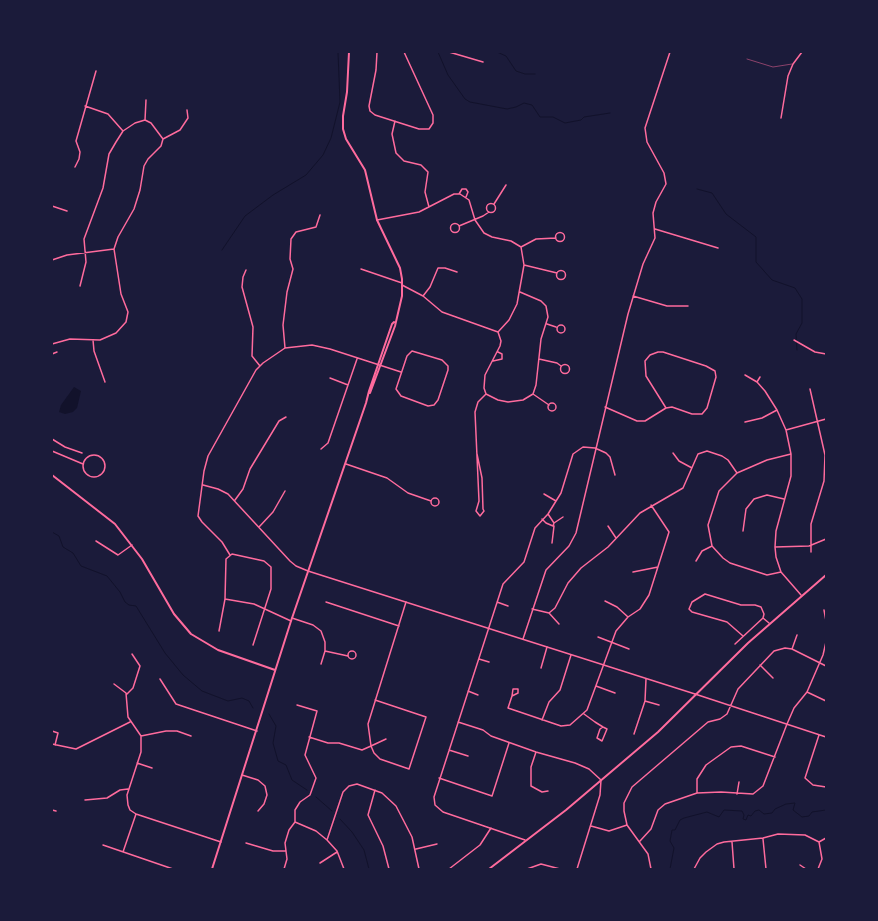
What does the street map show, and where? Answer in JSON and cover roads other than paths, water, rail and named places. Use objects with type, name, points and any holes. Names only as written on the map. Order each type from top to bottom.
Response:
[{"type":"main road","points":[[212,869],[291,621],[346,464],[370,393],[369,391],[395,326],[394,322],[400,304],[402,284],[400,268],[377,220],[365,170],[346,139],[343,129],[349,52]]},
{"type":"main road","points":[[52,475],[115,524],[132,545],[174,614],[191,634],[218,650],[275,670]]},
{"type":"main road","points":[[490,869],[525,840],[566,810],[658,732],[769,623],[826,574]]},
{"type":"street","points":[[377,52],[376,70],[369,106],[370,111],[375,115],[422,130],[429,128],[434,120],[426,98],[405,53]]},
{"type":"street","points":[[449,52],[483,62]]},
{"type":"street","points":[[523,639],[546,570],[569,546],[576,532],[595,448],[633,296],[643,264],[655,238],[653,213],[656,202],[666,184],[664,173],[647,142],[644,128],[670,52]]},
{"type":"street","points":[[781,118],[786,82],[794,63],[802,52]]},
{"type":"street","points":[[74,167],[79,159],[80,152],[76,141],[96,70]]},
{"type":"street","points":[[145,120],[146,100]]},
{"type":"street","points":[[85,106],[108,114],[123,131]]},
{"type":"street","points":[[52,344],[70,339],[93,340],[107,338],[116,333],[126,322],[128,312],[121,294],[114,249],[118,237],[134,209],[140,190],[144,166],[148,159],[161,146],[164,139],[180,130],[188,118],[187,110]]},
{"type":"street","points":[[80,286],[86,262],[84,239],[103,188],[109,154],[123,131],[135,123],[145,120],[152,123],[164,139]]},
{"type":"street","points":[[395,121],[392,134],[396,153],[404,161],[421,165],[428,172],[425,192],[429,207]]},
{"type":"street","points":[[494,204],[506,185]]},
{"type":"street","points":[[459,194],[462,189],[466,189],[468,192],[466,197]]},
{"type":"street","points":[[377,220],[419,212],[454,194],[459,194],[466,197],[471,203],[475,220],[487,235],[511,241],[521,247],[524,265],[520,292],[514,311],[498,332]]},
{"type":"street","points":[[489,212],[487,208],[488,205],[490,203],[494,204]]},
{"type":"street","points":[[459,226],[458,231],[452,231],[453,225],[459,226],[496,210],[494,204]]},
{"type":"street","points":[[52,206],[67,211]]},
{"type":"street","points":[[285,348],[283,325],[287,292],[293,269],[290,259],[291,239],[296,232],[316,227],[320,215]]},
{"type":"street","points":[[655,229],[718,248]]},
{"type":"street","points":[[521,247],[536,239],[556,238],[561,241],[564,235],[558,232],[556,238]]},
{"type":"street","points":[[52,260],[84,252],[114,249]]},
{"type":"street","points":[[524,265],[557,273],[560,270],[563,271],[565,276],[560,279],[557,273]]},
{"type":"street","points":[[423,296],[430,287],[438,268],[445,268],[457,272]]},
{"type":"street","points":[[361,269],[402,284],[423,296],[442,312],[498,332]]},
{"type":"street","points":[[246,270],[243,277],[242,287],[253,328],[252,356],[260,366]]},
{"type":"street","points":[[498,332],[501,341],[498,352],[483,382],[486,394],[498,400],[516,402],[523,400],[533,394],[536,385],[541,339],[547,324],[548,316],[546,306],[535,298],[520,292]]},
{"type":"street","points":[[633,296],[667,306],[688,306]]},
{"type":"street","points":[[547,324],[557,327],[562,325],[565,330],[559,333],[557,327]]},
{"type":"street","points":[[93,340],[94,351],[105,382]]},
{"type":"street","points":[[794,340],[815,352],[826,354]]},
{"type":"street","points":[[230,556],[222,542],[198,516],[208,456],[260,366],[285,348],[303,345],[316,345],[401,372]]},
{"type":"street","points":[[412,351],[436,357],[447,363],[448,370],[438,400],[434,405],[428,406],[401,396],[397,393],[396,386],[401,372],[407,356],[412,351]]},
{"type":"street","points":[[52,354],[57,352]]},
{"type":"street","points":[[493,361],[502,360],[502,354],[498,352]]},
{"type":"street","points":[[605,407],[641,421],[651,418],[666,408],[678,408],[697,415],[704,412],[716,377],[715,371],[706,366],[663,352],[653,353],[645,361],[645,371],[666,408]]},
{"type":"street","points":[[321,449],[328,443],[358,358]]},
{"type":"street","points":[[539,359],[557,363],[561,366],[568,366],[568,373],[561,373],[561,366]]},
{"type":"street","points":[[745,375],[756,382],[765,391],[777,410],[786,430],[791,454],[791,476],[776,531],[775,547],[776,557],[781,572],[801,595]]},
{"type":"street","points":[[756,382],[760,377]]},
{"type":"street","points":[[330,378],[348,385]]},
{"type":"street","points":[[810,389],[825,455],[823,488],[811,524],[809,546],[811,552]]},
{"type":"street","points":[[478,454],[482,478],[484,511],[480,516],[476,512],[479,500],[475,412],[478,402],[486,394]]},
{"type":"street","points":[[533,394],[549,405]]},
{"type":"street","points":[[745,422],[762,418],[777,410]]},
{"type":"street","points":[[235,500],[243,489],[250,469],[279,421],[286,417]]},
{"type":"street","points":[[786,430],[826,419]]},
{"type":"street","points":[[52,439],[65,447],[82,453]]},
{"type":"street","points":[[525,840],[442,812],[435,806],[434,797],[503,584],[524,562],[532,534],[538,523],[548,514],[557,501],[573,454],[583,447],[595,448],[608,455],[615,475]]},
{"type":"street","points":[[549,613],[555,608],[568,583],[581,568],[608,547],[640,512],[683,488],[698,454],[707,450],[722,456],[728,460],[737,473]]},
{"type":"street","points":[[52,451],[83,464]]},
{"type":"street","points":[[673,453],[679,461],[692,468]]},
{"type":"street","points":[[781,572],[767,575],[730,563],[712,546],[708,525],[715,500],[724,485],[737,473],[767,460],[791,454]]},
{"type":"street","points":[[97,456],[103,461],[104,469],[99,476],[91,477],[84,472],[83,464],[88,457],[97,456]]},
{"type":"street","points":[[346,464],[387,478],[408,493],[431,501],[434,507],[439,504],[436,498],[431,501]]},
{"type":"street","points":[[203,486],[223,491],[235,500],[290,561],[296,566],[308,571],[826,737]]},
{"type":"street","points":[[259,527],[273,512],[285,491]]},
{"type":"street","points":[[544,494],[557,501]]},
{"type":"street","points":[[743,531],[746,509],[754,499],[767,495],[784,499]]},
{"type":"street","points":[[512,696],[508,708],[562,726],[567,726],[574,723],[584,714],[590,704],[610,643],[616,631],[628,617],[640,609],[646,601],[658,567],[669,532],[651,505]]},
{"type":"street","points":[[548,514],[554,524],[552,544]]},
{"type":"street","points":[[542,519],[549,525],[553,526],[563,517]]},
{"type":"street","points":[[608,526],[616,538]]},
{"type":"street","points":[[775,547],[809,546],[826,539]]},
{"type":"street","points":[[96,541],[118,555],[132,545]]},
{"type":"street","points":[[696,561],[702,552],[712,546]]},
{"type":"street","points":[[220,631],[225,599],[226,559],[232,554],[264,561],[269,564],[271,589],[253,645]]},
{"type":"street","points":[[632,572],[658,567]]},
{"type":"street","points":[[735,644],[763,618],[764,614],[759,606],[741,605],[705,594],[690,603],[689,609],[692,612],[727,622],[743,636]]},
{"type":"street","points":[[225,599],[254,604],[291,621]]},
{"type":"street","points":[[605,601],[617,607],[628,617]]},
{"type":"street","points":[[326,602],[398,626]]},
{"type":"street","points":[[375,700],[426,717],[409,769],[380,759],[374,753],[371,746],[368,724],[375,700],[398,626],[406,602]]},
{"type":"street","points":[[497,602],[508,606]]},
{"type":"street","points":[[532,609],[549,613],[559,624]]},
{"type":"street","points":[[824,610],[826,621]]},
{"type":"street","points":[[292,618],[318,628],[323,636],[325,651],[321,664]]},
{"type":"street","points":[[763,618],[769,623]]},
{"type":"street","points":[[792,649],[797,635]]},
{"type":"street","points":[[598,637],[610,643],[629,649]]},
{"type":"street","points":[[640,841],[651,829],[661,806],[696,793],[752,794],[759,791],[767,781],[786,724],[794,708],[807,692],[820,664],[826,642]]},
{"type":"street","points":[[541,668],[547,647]]},
{"type":"street","points":[[651,869],[648,854],[627,825],[624,803],[632,787],[708,722],[720,719],[727,714],[738,689],[770,653],[778,648],[792,649],[826,666]]},
{"type":"street","points":[[325,651],[348,656]]},
{"type":"street","points":[[132,654],[140,666],[133,688],[127,694],[127,711],[130,722],[141,736],[142,745],[128,789],[128,805],[136,814],[221,842]]},
{"type":"street","points":[[542,720],[547,705],[560,690],[571,655]]},
{"type":"street","points":[[479,659],[489,662]]},
{"type":"street","points":[[760,665],[773,678]]},
{"type":"street","points":[[160,679],[176,704],[257,731]]},
{"type":"street","points":[[634,734],[645,701],[646,679]]},
{"type":"street","points":[[114,684],[127,694]]},
{"type":"street","points":[[596,686],[615,693]]},
{"type":"street","points":[[468,691],[478,695]]},
{"type":"street","points":[[807,692],[826,701]]},
{"type":"street","points":[[645,701],[659,706]]},
{"type":"street","points":[[284,869],[287,859],[286,837],[295,822],[295,810],[300,802],[310,795],[316,778],[305,755],[317,711],[297,705]]},
{"type":"street","points":[[584,714],[607,729],[602,741],[597,738],[600,729],[603,727]]},
{"type":"street","points":[[52,744],[76,749],[130,722]]},
{"type":"street","points":[[458,722],[483,730],[491,736],[509,743],[575,763],[589,770],[601,780],[600,795],[577,869]]},
{"type":"street","points":[[52,731],[58,733],[55,745]]},
{"type":"street","points":[[141,736],[166,731],[177,731],[191,736]]},
{"type":"street","points":[[819,735],[805,778],[813,785],[826,787]]},
{"type":"street","points":[[309,737],[328,743],[339,743],[362,750],[386,739]]},
{"type":"street","points":[[439,778],[492,796],[509,743]]},
{"type":"street","points":[[696,793],[697,779],[706,765],[731,747],[741,746],[775,756]]},
{"type":"street","points":[[449,750],[468,756]]},
{"type":"street","points":[[536,752],[531,767],[531,786],[542,792],[548,791]]},
{"type":"street","points":[[137,763],[152,768]]},
{"type":"street","points":[[242,775],[258,780],[265,786],[267,795],[264,804],[258,810]]},
{"type":"street","points":[[737,794],[739,782]]},
{"type":"street","points":[[327,840],[343,792],[349,786],[357,784],[387,796],[396,806],[407,825],[416,849],[420,869]]},
{"type":"street","points":[[85,800],[107,798],[120,790],[128,789]]},
{"type":"street","points":[[375,790],[368,815],[383,846],[389,869]]},
{"type":"street","points":[[52,810],[56,811]]},
{"type":"street","points":[[123,852],[136,814]]},
{"type":"street","points":[[295,822],[316,831],[327,840],[337,851],[344,869]]},
{"type":"street","points":[[591,826],[609,832],[627,825]]},
{"type":"street","points":[[449,869],[480,845],[490,828]]},
{"type":"street","points":[[694,869],[700,858],[706,852],[717,844],[724,842],[763,838],[778,834],[805,835],[819,842]]},
{"type":"street","points":[[763,838],[766,869]]},
{"type":"street","points":[[819,842],[826,838]]},
{"type":"street","points":[[732,842],[734,869]]},
{"type":"street","points":[[818,869],[822,859],[819,842]]},
{"type":"street","points":[[246,843],[272,851],[279,852],[286,850]]},
{"type":"street","points":[[103,844],[173,869]]},
{"type":"street","points":[[416,849],[437,844]]},
{"type":"street","points":[[320,863],[337,851]]},
{"type":"street","points":[[527,869],[541,864],[560,869]]},
{"type":"street","points":[[800,865],[806,869]]},
{"type":"lane","points":[[748,59],[773,66],[794,63]]},
{"type":"waterway","points":[[222,250],[245,216],[273,195],[306,175],[323,155],[331,138],[340,102],[338,52]]},
{"type":"waterway","points":[[438,52],[448,75],[465,99],[470,102],[507,109],[524,103],[532,105],[540,117],[553,117],[565,123],[581,120],[584,117],[610,113]]},
{"type":"waterway","points":[[497,52],[506,56],[516,71],[525,74],[535,74]]},
{"type":"waterway","points":[[697,189],[712,193],[726,214],[756,237],[756,262],[772,280],[795,288],[802,299],[802,323],[796,334],[797,350]]},
{"type":"waterway","points":[[52,532],[59,536],[63,547],[73,553],[81,566],[107,576],[120,592],[125,602],[129,605],[136,606],[165,653],[183,675],[202,691],[228,701],[242,698],[249,701],[253,708]]},
{"type":"waterway","points":[[269,714],[276,726],[273,743],[278,761],[286,765],[292,780],[307,790]]},
{"type":"waterway","points":[[316,797],[332,811]]},
{"type":"waterway","points":[[670,869],[674,848],[670,841],[672,830],[675,830],[680,820],[684,818],[707,812],[719,817],[724,810],[742,811],[744,815],[743,819],[746,820],[748,815],[751,816],[755,811],[759,810],[764,814],[772,813],[775,809],[786,804],[795,803],[793,810],[802,817],[809,816],[812,812],[826,810]]},
{"type":"waterway","points":[[340,819],[352,832],[364,850],[369,869]]}]
